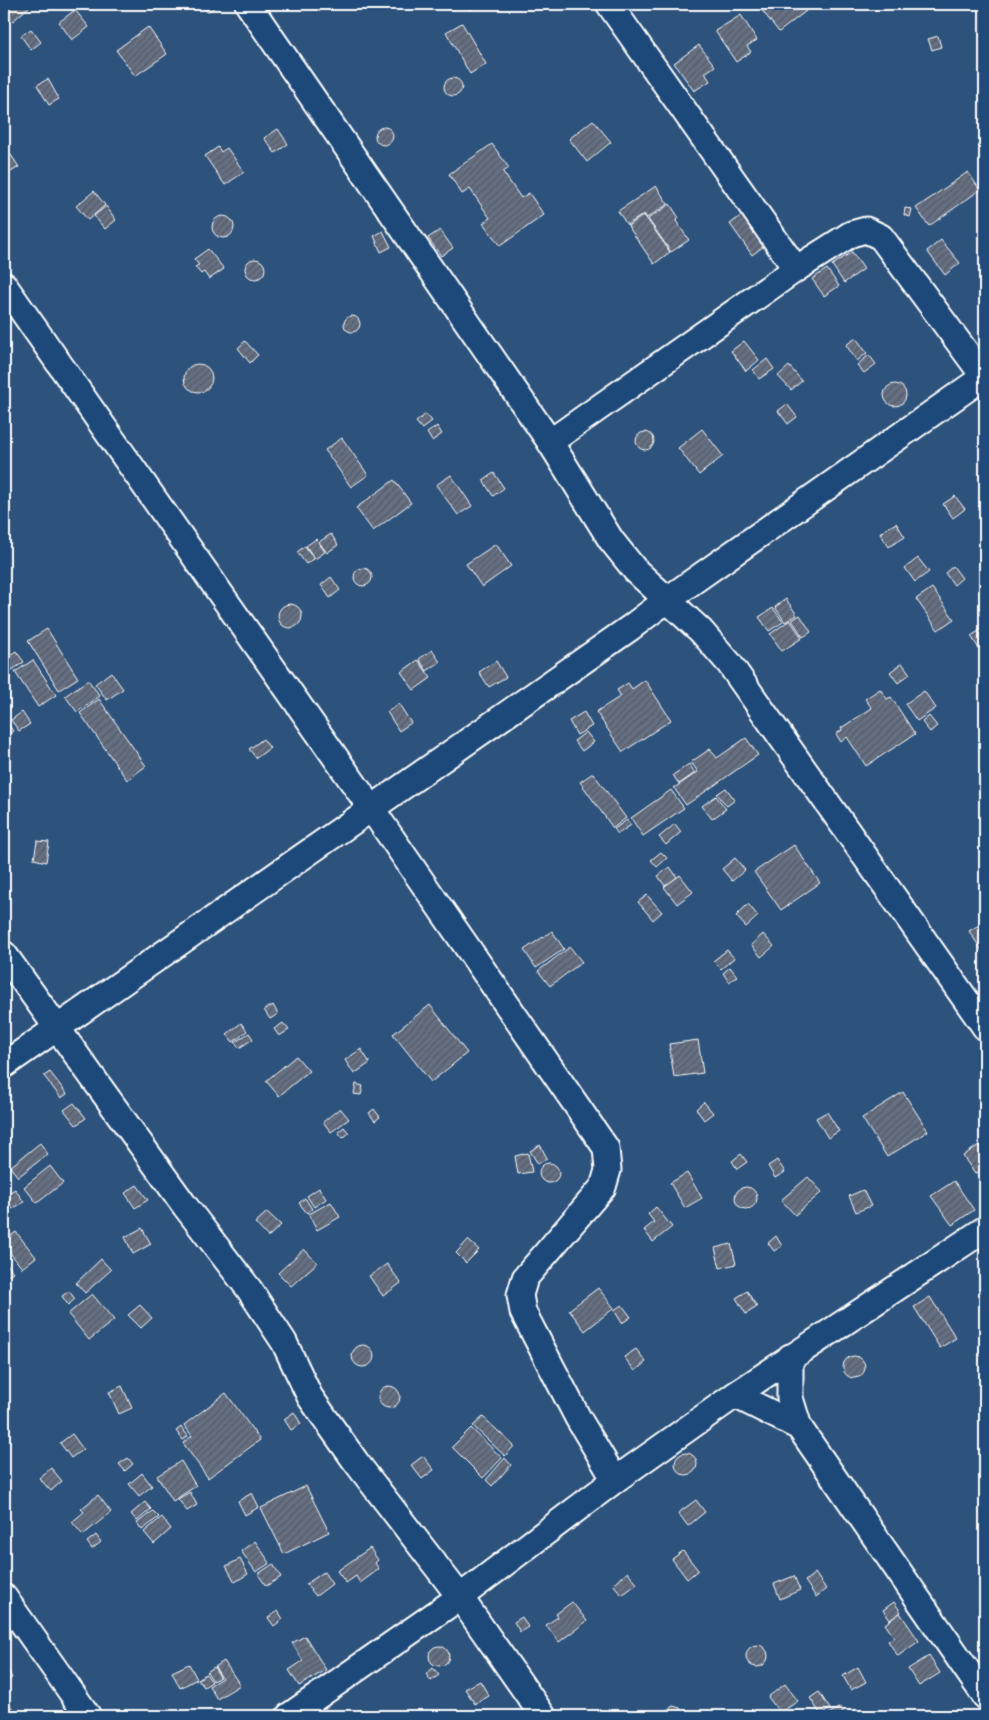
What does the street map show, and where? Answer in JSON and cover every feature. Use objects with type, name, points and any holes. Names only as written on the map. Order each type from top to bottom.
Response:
[{"type":"street","points":[[248,4],[550,442],[611,540],[635,570],[701,631],[729,663],[985,1028]]},
{"type":"street","points":[[609,4],[796,269]]},
{"type":"street","points":[[4,1065],[630,628],[668,599],[985,377],[881,237],[866,230],[852,234],[796,269],[550,442]]},
{"type":"street","points":[[4,285],[371,808],[606,1148],[608,1170],[603,1187],[525,1278],[520,1295],[523,1312],[578,1418],[616,1480]]},
{"type":"street","points":[[4,954],[185,1206],[249,1289],[284,1342],[310,1397],[356,1462],[460,1597],[543,1716]]},
{"type":"street","points":[[289,1716],[460,1597],[616,1480],[735,1395],[985,1229]]},
{"type":"street","points":[[790,1357],[790,1398],[799,1427],[985,1696]]},
{"type":"street","points":[[735,1395],[799,1427]]},
{"type":"street","points":[[4,1597],[88,1716]]},
{"type":"building","points":[[4,4],[31,5],[13,21],[4,11]]},
{"type":"building","points":[[202,4],[220,4],[207,12]]},
{"type":"building","points":[[465,4],[479,4],[470,10]]},
{"type":"building","points":[[757,4],[800,4],[806,11],[779,32]]},
{"type":"building","points":[[75,10],[89,27],[72,40],[59,22]]},
{"type":"building","points":[[741,15],[757,40],[747,46],[751,52],[736,62],[715,31]]},
{"type":"building","points":[[462,23],[486,64],[470,74],[446,32]]},
{"type":"building","points":[[148,27],[167,54],[135,76],[116,50]]},
{"type":"building","points":[[31,29],[41,42],[31,50],[21,36]]},
{"type":"building","points":[[938,36],[941,47],[932,50],[928,39]]},
{"type":"building","points":[[699,45],[715,66],[705,73],[710,81],[694,91],[674,63]]},
{"type":"building","points":[[453,78],[461,83],[462,87],[457,95],[453,96],[445,91],[444,87],[449,79]]},
{"type":"building","points":[[48,79],[59,99],[49,105],[37,85]]},
{"type":"building","points":[[593,120],[611,142],[587,162],[569,139]]},
{"type":"building","points":[[384,127],[390,130],[393,136],[390,142],[384,145],[378,142],[375,136],[378,130]]},
{"type":"building","points":[[278,129],[288,144],[275,153],[264,138]]},
{"type":"building","points":[[492,144],[509,168],[503,172],[521,198],[529,193],[544,215],[500,246],[483,223],[490,218],[470,189],[462,194],[449,174]]},
{"type":"building","points":[[218,147],[221,152],[227,148],[244,172],[225,185],[205,156]]},
{"type":"building","points":[[11,155],[19,167],[4,176],[4,160]]},
{"type":"building","points":[[968,172],[980,190],[929,226],[916,208]]},
{"type":"building","points":[[656,186],[668,204],[647,218],[644,214],[627,225],[618,211]]},
{"type":"building","points":[[94,191],[105,205],[88,220],[76,206]]},
{"type":"building","points":[[670,204],[679,218],[676,221],[689,240],[671,252],[648,219]]},
{"type":"building","points":[[106,206],[116,220],[105,229],[94,216]]},
{"type":"building","points":[[905,208],[912,209],[910,217],[904,215]]},
{"type":"building","points":[[746,212],[768,243],[752,255],[730,224]]},
{"type":"building","points":[[644,215],[670,252],[654,264],[628,226]]},
{"type":"building","points":[[223,216],[231,219],[234,227],[231,235],[223,238],[215,235],[212,227],[215,219]]},
{"type":"building","points":[[440,230],[453,248],[441,256],[428,238]]},
{"type":"building","points":[[383,231],[391,247],[381,252],[374,236]]},
{"type":"building","points":[[941,240],[960,263],[945,275],[927,251]]},
{"type":"building","points":[[208,249],[224,269],[209,279],[204,272],[201,274],[195,267],[199,265],[194,259]]},
{"type":"building","points":[[852,252],[864,269],[844,283],[832,265]]},
{"type":"building","points":[[255,259],[262,262],[265,269],[262,276],[255,279],[248,276],[245,269],[248,262]]},
{"type":"building","points":[[827,269],[839,286],[824,296],[812,279]]},
{"type":"building","points":[[352,316],[360,324],[352,332],[344,324]]},
{"type":"building","points":[[856,338],[867,353],[857,361],[846,345]]},
{"type":"building","points":[[245,341],[258,355],[250,363],[238,348]]},
{"type":"building","points":[[744,341],[759,360],[746,371],[731,351]]},
{"type":"building","points":[[869,355],[876,364],[864,373],[857,365]]},
{"type":"building","points":[[767,359],[774,369],[759,379],[753,370]]},
{"type":"building","points":[[198,364],[208,368],[212,378],[208,388],[198,392],[188,388],[184,378],[188,368]]},
{"type":"building","points":[[789,366],[802,381],[791,390],[778,376]]},
{"type":"building","points":[[895,384],[903,387],[906,395],[903,403],[895,406],[887,403],[884,395],[887,387]]},
{"type":"building","points":[[787,404],[797,417],[788,424],[778,411]]},
{"type":"building","points":[[426,414],[432,421],[422,429],[416,422]]},
{"type":"building","points":[[437,426],[442,434],[432,441],[427,433]]},
{"type":"building","points":[[702,429],[723,456],[699,475],[678,448]]},
{"type":"building","points":[[645,432],[651,435],[654,441],[651,447],[645,450],[639,447],[636,441],[639,435]]},
{"type":"building","points":[[342,438],[368,475],[351,487],[325,450]]},
{"type":"building","points":[[494,473],[504,488],[493,496],[483,480]]},
{"type":"building","points":[[451,475],[472,506],[458,515],[436,485]]},
{"type":"building","points":[[394,480],[411,503],[373,531],[356,508]]},
{"type":"building","points":[[955,496],[965,509],[953,518],[943,504]]},
{"type":"building","points":[[896,523],[905,537],[889,547],[880,533]]},
{"type":"building","points":[[331,534],[338,545],[327,553],[319,542]]},
{"type":"building","points":[[316,539],[325,552],[315,559],[306,546]]},
{"type":"building","points":[[496,544],[511,566],[482,587],[466,564]]},
{"type":"building","points":[[305,546],[314,559],[306,564],[297,552]]},
{"type":"building","points":[[918,558],[929,572],[915,582],[905,568]]},
{"type":"building","points":[[953,566],[962,578],[954,585],[945,573]]},
{"type":"building","points":[[363,568],[371,573],[372,577],[367,585],[363,586],[355,581],[354,577],[359,569]]},
{"type":"building","points":[[331,577],[340,590],[330,598],[321,585]]},
{"type":"building","points":[[932,588],[954,619],[938,630],[916,599]]},
{"type":"building","points":[[786,599],[797,615],[785,622],[775,607]]},
{"type":"building","points":[[290,604],[299,607],[302,616],[299,625],[290,628],[281,625],[278,616],[281,607]]},
{"type":"building","points":[[773,608],[783,622],[769,631],[759,617]]},
{"type":"building","points":[[800,615],[811,632],[803,637],[792,620]]},
{"type":"building","points":[[790,620],[802,638],[782,651],[770,634]]},
{"type":"building","points":[[985,627],[985,649],[981,652],[971,636]]},
{"type":"building","points":[[47,629],[78,678],[59,690],[28,641]]},
{"type":"building","points":[[432,650],[440,662],[427,671],[419,659]]},
{"type":"building","points":[[16,651],[24,662],[12,670],[4,659]]},
{"type":"building","points":[[33,660],[56,695],[38,707],[15,672]]},
{"type":"building","points":[[418,660],[431,678],[414,690],[401,672]]},
{"type":"building","points":[[496,661],[506,677],[489,687],[479,672]]},
{"type":"building","points":[[902,663],[910,674],[898,683],[890,672]]},
{"type":"building","points":[[111,672],[123,689],[107,700],[95,684]]},
{"type":"building","points":[[88,680],[100,696],[77,712],[65,696]]},
{"type":"building","points":[[645,680],[671,720],[623,752],[596,712],[621,696],[617,690],[628,683],[632,689]]},
{"type":"building","points":[[880,689],[887,699],[891,697],[915,734],[866,766],[847,737],[841,742],[836,734],[842,730],[841,728],[872,708],[865,699]]},
{"type":"building","points":[[924,691],[936,708],[917,721],[905,704]]},
{"type":"building","points":[[99,699],[146,766],[127,780],[80,713]]},
{"type":"building","points":[[399,704],[411,723],[399,731],[387,712]]},
{"type":"building","points":[[22,712],[30,724],[19,731],[11,720]]},
{"type":"building","points":[[584,712],[592,726],[577,735],[569,721]]},
{"type":"building","points":[[929,716],[937,726],[930,732],[922,722]]},
{"type":"building","points":[[6,721],[13,731],[4,738],[4,722]]},
{"type":"building","points":[[586,732],[594,742],[582,751],[574,741]]},
{"type":"building","points":[[746,738],[758,755],[686,805],[674,788],[698,772],[691,762],[710,749],[717,758]]},
{"type":"building","points":[[263,739],[270,748],[256,758],[249,749]]},
{"type":"building","points":[[689,764],[695,773],[679,784],[673,775]]},
{"type":"building","points":[[593,773],[626,818],[613,828],[580,782]]},
{"type":"building","points":[[726,788],[735,800],[727,806],[717,794]]},
{"type":"building","points":[[671,790],[684,808],[643,836],[631,818]]},
{"type":"building","points":[[716,796],[726,809],[712,819],[702,806]]},
{"type":"building","points":[[627,820],[631,825],[618,834],[614,829]]},
{"type":"building","points":[[675,824],[681,832],[666,845],[659,837]]},
{"type":"building","points":[[37,841],[49,842],[46,862],[34,859]]},
{"type":"building","points":[[794,845],[820,883],[781,910],[754,872]]},
{"type":"building","points":[[661,852],[667,858],[657,867],[651,860]]},
{"type":"building","points":[[735,858],[745,870],[732,881],[722,869]]},
{"type":"building","points":[[670,867],[677,877],[665,886],[658,876]]},
{"type":"building","points":[[680,875],[693,892],[677,904],[664,887]]},
{"type":"building","points":[[647,895],[662,912],[653,920],[638,902]]},
{"type":"building","points":[[748,904],[758,916],[746,927],[736,916]]},
{"type":"building","points":[[979,925],[985,935],[985,950],[983,952],[969,931]]},
{"type":"building","points":[[552,931],[564,949],[536,968],[524,950]]},
{"type":"building","points":[[763,934],[774,946],[761,957],[751,945]]},
{"type":"building","points":[[570,947],[582,962],[550,986],[538,971]]},
{"type":"building","points":[[727,950],[734,958],[721,969],[713,961]]},
{"type":"building","points":[[730,967],[737,976],[729,982],[723,973]]},
{"type":"building","points":[[273,1005],[278,1014],[270,1019],[264,1010]]},
{"type":"building","points":[[430,1005],[467,1053],[431,1082],[393,1034]]},
{"type":"building","points":[[241,1023],[247,1031],[233,1042],[227,1034]]},
{"type":"building","points":[[283,1023],[289,1030],[279,1036],[274,1029]]},
{"type":"building","points":[[249,1033],[253,1039],[239,1048],[235,1042]]},
{"type":"building","points":[[698,1040],[703,1073],[674,1077],[669,1044]]},
{"type":"building","points":[[361,1049],[370,1063],[354,1074],[345,1060]]},
{"type":"building","points":[[296,1056],[309,1071],[279,1096],[266,1081]]},
{"type":"building","points":[[50,1072],[67,1094],[61,1098],[44,1076]]},
{"type":"building","points":[[356,1084],[363,1086],[361,1095],[354,1094]]},
{"type":"building","points":[[903,1092],[928,1131],[887,1157],[862,1118]]},
{"type":"building","points":[[704,1102],[713,1113],[704,1120],[696,1109]]},
{"type":"building","points":[[74,1103],[86,1118],[76,1125],[64,1110]]},
{"type":"building","points":[[340,1108],[349,1119],[331,1132],[323,1122]]},
{"type":"building","points":[[374,1109],[380,1117],[375,1121],[369,1113]]},
{"type":"building","points":[[827,1112],[839,1131],[828,1138],[816,1118]]},
{"type":"building","points":[[344,1127],[349,1133],[343,1138],[338,1132]]},
{"type":"building","points":[[40,1143],[48,1154],[18,1177],[10,1167]]},
{"type":"building","points":[[540,1145],[547,1158],[538,1164],[530,1151]]},
{"type":"building","points":[[979,1145],[985,1154],[985,1167],[975,1174],[963,1156]]},
{"type":"building","points":[[528,1153],[532,1172],[518,1174],[515,1156]]},
{"type":"building","points":[[741,1154],[747,1162],[737,1169],[732,1161]]},
{"type":"building","points":[[777,1160],[785,1172],[775,1178],[768,1166]]},
{"type":"building","points":[[549,1163],[556,1166],[559,1173],[556,1180],[549,1183],[542,1180],[539,1173],[542,1166]]},
{"type":"building","points":[[50,1166],[63,1183],[37,1203],[24,1187]]},
{"type":"building","points":[[687,1173],[702,1198],[685,1208],[670,1183]]},
{"type":"building","points":[[808,1177],[822,1192],[795,1215],[781,1200]]},
{"type":"building","points":[[954,1181],[974,1210],[952,1225],[931,1196]]},
{"type":"building","points":[[137,1185],[148,1200],[135,1208],[125,1193]]},
{"type":"building","points":[[746,1187],[754,1190],[757,1198],[754,1206],[746,1209],[738,1206],[735,1198],[738,1190]]},
{"type":"building","points":[[319,1188],[326,1199],[314,1207],[307,1196]]},
{"type":"building","points":[[15,1189],[24,1202],[12,1209],[4,1196]]},
{"type":"building","points":[[863,1190],[871,1206],[856,1212],[849,1196]]},
{"type":"building","points":[[305,1198],[312,1209],[307,1213],[299,1203]]},
{"type":"building","points":[[331,1202],[340,1217],[317,1230],[309,1214]]},
{"type":"building","points":[[656,1207],[672,1227],[653,1242],[644,1230],[654,1222],[648,1214]]},
{"type":"building","points":[[267,1212],[281,1225],[268,1237],[255,1223]]},
{"type":"building","points":[[142,1228],[151,1244],[133,1254],[125,1237]]},
{"type":"building","points":[[16,1232],[36,1257],[22,1268],[4,1245],[4,1241]]},
{"type":"building","points":[[776,1236],[782,1246],[774,1251],[768,1243]]},
{"type":"building","points":[[468,1240],[479,1250],[466,1263],[456,1253]]},
{"type":"building","points":[[731,1244],[736,1264],[720,1268],[715,1248]]},
{"type":"building","points":[[304,1249],[317,1263],[291,1286],[278,1273]]},
{"type":"building","points":[[101,1259],[111,1270],[85,1293],[76,1283]]},
{"type":"building","points":[[6,1263],[13,1272],[4,1278],[4,1265]]},
{"type":"building","points":[[387,1264],[401,1283],[383,1296],[369,1276]]},
{"type":"building","points":[[598,1288],[614,1308],[585,1331],[569,1310]]},
{"type":"building","points":[[69,1291],[75,1299],[68,1305],[62,1296]]},
{"type":"building","points":[[747,1291],[757,1307],[746,1314],[736,1298]]},
{"type":"building","points":[[92,1294],[114,1320],[89,1340],[68,1314]]},
{"type":"building","points":[[930,1297],[956,1338],[940,1348],[914,1307]]},
{"type":"building","points":[[140,1305],[152,1318],[141,1328],[128,1315]]},
{"type":"building","points":[[622,1305],[631,1317],[622,1323],[614,1310]]},
{"type":"building","points":[[363,1345],[371,1348],[374,1356],[371,1364],[363,1367],[355,1364],[352,1356],[355,1348]]},
{"type":"building","points":[[636,1349],[646,1362],[635,1371],[624,1357]]},
{"type":"building","points":[[854,1356],[862,1359],[865,1367],[862,1375],[854,1378],[846,1375],[843,1367],[846,1359]]},
{"type":"building","points":[[122,1386],[132,1408],[119,1414],[109,1392]]},
{"type":"building","points":[[389,1386],[397,1389],[400,1397],[397,1405],[389,1408],[381,1405],[378,1397],[381,1389]]},
{"type":"building","points":[[226,1393],[260,1440],[208,1478],[183,1443],[192,1436],[184,1425]]},
{"type":"building","points":[[294,1412],[301,1424],[291,1430],[284,1419]]},
{"type":"building","points":[[483,1417],[514,1446],[505,1456],[473,1426]]},
{"type":"building","points":[[181,1427],[188,1436],[183,1440],[176,1431]]},
{"type":"building","points":[[471,1428],[502,1458],[483,1478],[452,1447]]},
{"type":"building","points":[[72,1434],[83,1449],[71,1458],[60,1443]]},
{"type":"building","points":[[686,1453],[694,1456],[697,1464],[694,1472],[686,1475],[678,1472],[675,1464],[678,1456]]},
{"type":"building","points":[[423,1456],[434,1470],[422,1479],[411,1465]]},
{"type":"building","points":[[128,1458],[133,1464],[125,1471],[119,1464]]},
{"type":"building","points":[[505,1458],[511,1465],[492,1486],[486,1480]]},
{"type":"building","points":[[181,1461],[196,1486],[173,1501],[157,1476]]},
{"type":"building","points":[[51,1468],[62,1481],[51,1491],[39,1478]]},
{"type":"building","points":[[142,1473],[152,1486],[139,1496],[129,1484]]},
{"type":"building","points":[[306,1486],[329,1532],[284,1554],[261,1508]]},
{"type":"building","points":[[190,1492],[197,1505],[187,1511],[178,1499]]},
{"type":"building","points":[[252,1493],[259,1507],[245,1515],[238,1501]]},
{"type":"building","points":[[98,1495],[111,1512],[83,1535],[72,1522],[84,1512],[81,1509]]},
{"type":"building","points":[[696,1500],[705,1512],[688,1526],[678,1513]]},
{"type":"building","points":[[145,1502],[151,1509],[137,1521],[131,1514]]},
{"type":"building","points":[[153,1511],[159,1517],[142,1530],[137,1523]]},
{"type":"building","points":[[162,1517],[171,1529],[154,1544],[144,1532]]},
{"type":"building","points":[[96,1535],[101,1542],[92,1549],[87,1542]]},
{"type":"building","points":[[255,1541],[270,1563],[256,1572],[241,1551]]},
{"type":"building","points":[[370,1548],[378,1560],[375,1563],[379,1569],[360,1583],[356,1576],[346,1583],[337,1571]]},
{"type":"building","points":[[683,1551],[698,1570],[687,1579],[672,1559]]},
{"type":"building","points":[[240,1559],[248,1574],[235,1582],[226,1566]]},
{"type":"building","points":[[273,1564],[281,1577],[266,1586],[258,1574]]},
{"type":"building","points":[[324,1572],[332,1584],[316,1596],[306,1584]]},
{"type":"building","points":[[628,1572],[637,1584],[622,1595],[613,1584]]},
{"type":"building","points":[[815,1573],[826,1589],[816,1597],[805,1581]]},
{"type":"building","points":[[794,1576],[800,1590],[780,1599],[774,1584]]},
{"type":"building","points":[[572,1602],[587,1621],[559,1642],[546,1625],[558,1617],[556,1614]]},
{"type":"building","points":[[894,1602],[901,1612],[890,1620],[883,1610]]},
{"type":"building","points":[[278,1611],[283,1619],[274,1626],[268,1618]]},
{"type":"building","points":[[900,1613],[919,1641],[898,1656],[888,1641],[894,1637],[885,1624]]},
{"type":"building","points":[[522,1617],[528,1627],[520,1632],[514,1622]]},
{"type":"building","points":[[305,1636],[326,1670],[299,1686],[289,1670],[303,1661],[292,1643]]},
{"type":"building","points":[[757,1645],[765,1648],[768,1656],[765,1664],[757,1667],[749,1664],[746,1656],[749,1648]]},
{"type":"building","points":[[439,1646],[446,1649],[449,1656],[446,1663],[439,1666],[432,1663],[429,1656],[432,1649]]},
{"type":"building","points":[[929,1656],[940,1673],[919,1686],[908,1669]]},
{"type":"building","points":[[224,1661],[240,1685],[217,1699],[209,1686],[222,1678],[215,1667]]},
{"type":"building","points":[[4,1662],[12,1678],[4,1683]]},
{"type":"building","points":[[189,1664],[197,1679],[180,1688],[172,1672]]},
{"type":"building","points":[[214,1667],[220,1677],[213,1681],[207,1672]]},
{"type":"building","points":[[858,1667],[866,1682],[851,1690],[843,1676]]},
{"type":"building","points":[[433,1668],[439,1675],[431,1681],[426,1674]]},
{"type":"building","points":[[206,1674],[212,1682],[204,1687],[198,1679]]},
{"type":"building","points":[[480,1681],[489,1696],[475,1704],[465,1689]]},
{"type":"building","points":[[785,1684],[798,1701],[780,1713],[768,1697]]},
{"type":"building","points":[[819,1692],[830,1709],[821,1715],[810,1698]]},
{"type":"building","points":[[4,1697],[18,1716],[4,1716]]},
{"type":"building","points":[[673,1706],[680,1708],[685,1716],[663,1716],[666,1710]]},
{"type":"building","points":[[840,1707],[843,1713],[838,1716],[825,1716]]}]
